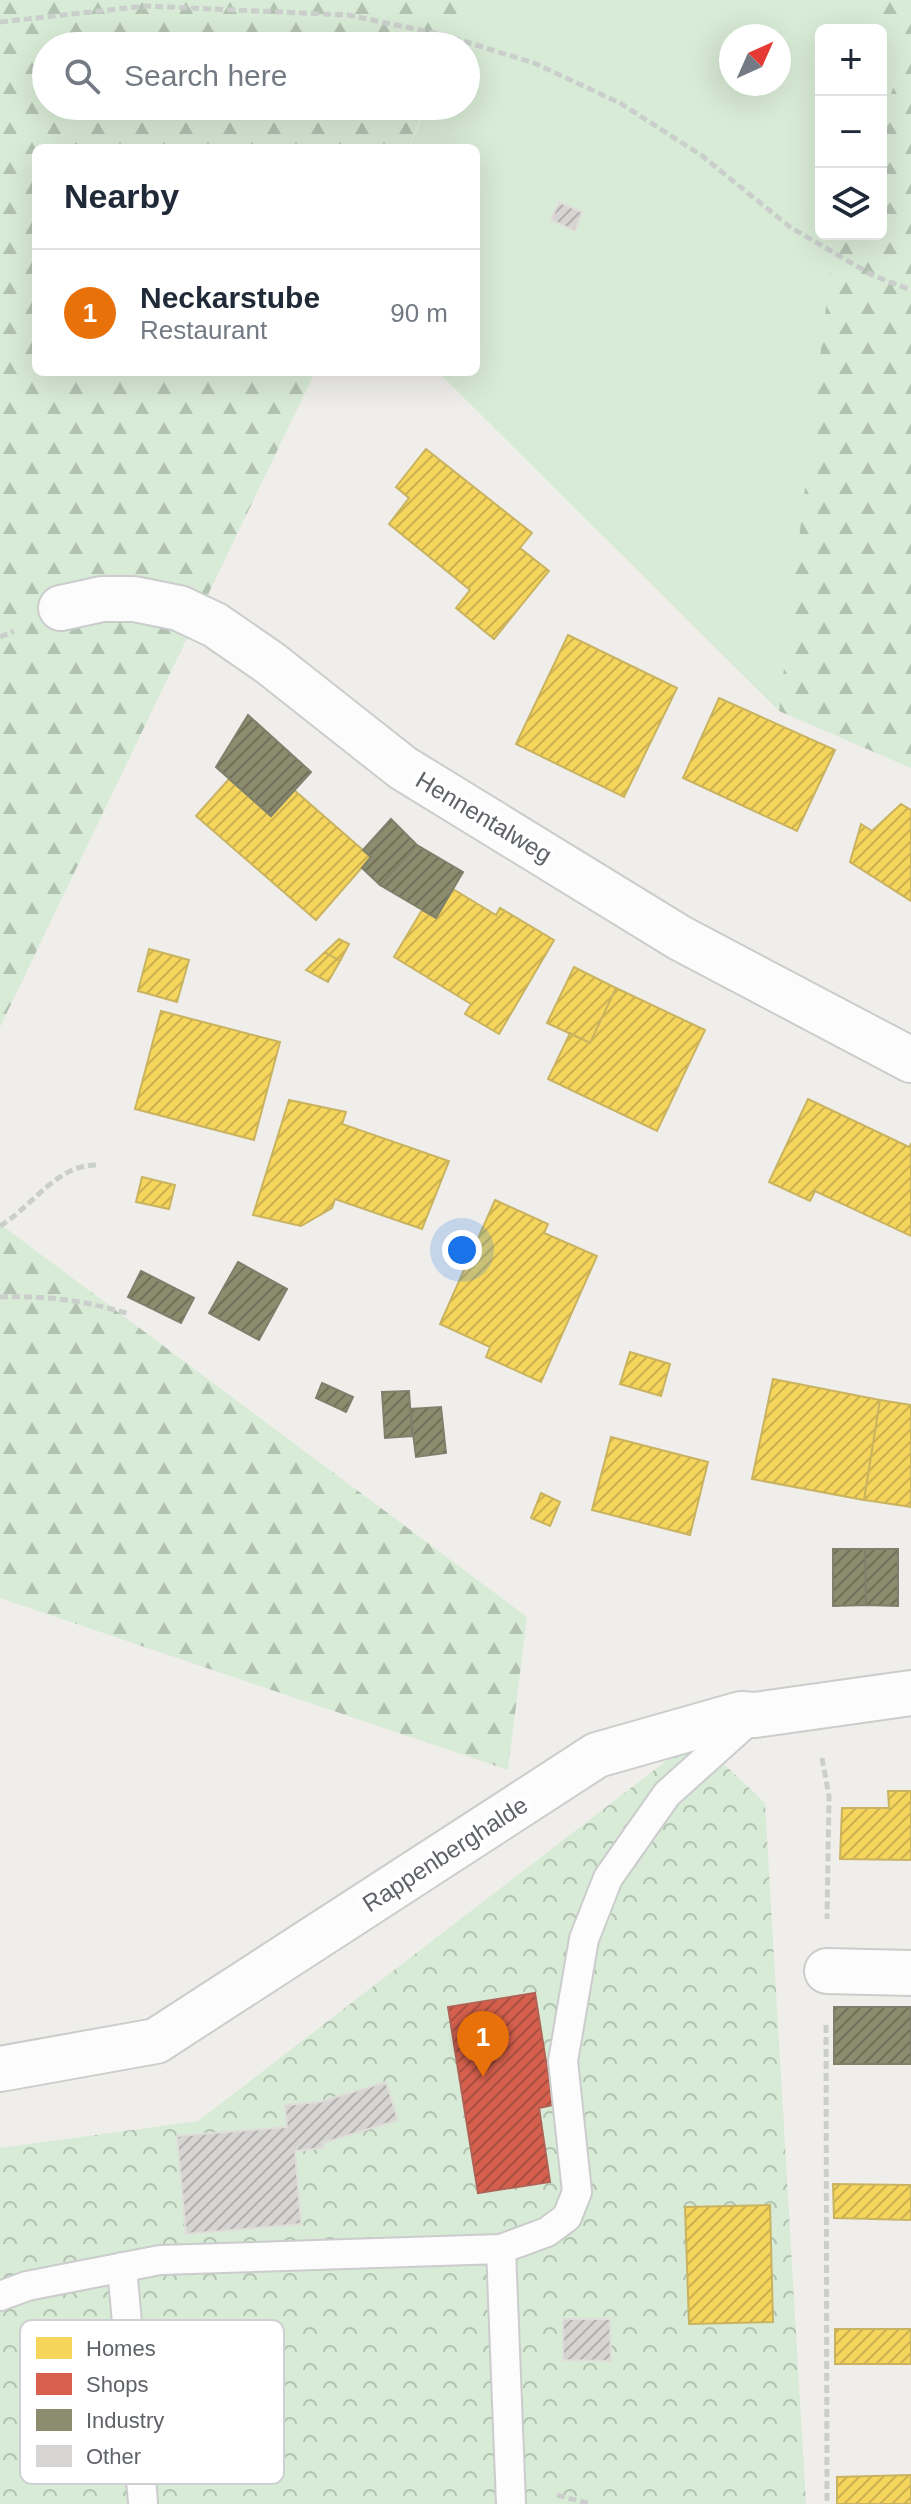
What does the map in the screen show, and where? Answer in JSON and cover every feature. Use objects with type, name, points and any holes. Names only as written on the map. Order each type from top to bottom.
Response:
[{"type":"street","name":"Hennentalweg","points":[[61,608],[102,599],[134,599],[179,608],[215,625],[270,663],[403,768],[680,938],[911,1060]]},
{"type":"street","name":"Rappenberghalde","points":[[0,2069],[156,2041],[597,1755],[741,1714],[755,1715],[911,1693]]},
{"type":"street","points":[[827,1971],[911,1973]]},
{"type":"lane","points":[[0,2296],[27,2286],[160,2260],[501,2249],[547,2232],[567,2217],[577,2192],[563,2061],[584,1939],[608,1878],[667,1794],[755,1715]]},
{"type":"lane","points":[[501,2249],[511,2504]]},
{"type":"lane","points":[[122,2267],[127,2320]]},
{"type":"lane","points":[[141,2484],[143,2502]]},
{"type":"path","points":[[0,22],[145,6],[348,15],[430,32]]},
{"type":"path","points":[[480,46],[534,63],[620,103],[701,155],[790,227],[872,275],[911,290]]},
{"type":"path","points":[[0,1226],[26,1209],[70,1170],[81,1164],[98,1165]]},
{"type":"path","points":[[0,1297],[38,1297],[103,1305],[129,1314]]},
{"type":"path","points":[[827,2504],[829,1796]]},
{"type":"green space","points":[[0,0],[487,0],[464,32],[32,32],[32,120],[420,120],[411,144],[32,144],[32,376],[313,376],[0,1027]]},
{"type":"green space","points":[[487,0],[874,0],[885,24],[815,24],[815,240],[835,240],[779,711],[442,376],[480,376],[480,144],[412,144],[421,120],[480,120],[480,32],[464,32]]},
{"type":"green space","points":[[874,0],[911,0],[911,768],[779,711],[834,240],[887,240],[887,104],[903,63]]},
{"type":"green space","points":[[887,28],[903,63],[887,104]]},
{"type":"green space","points":[[0,1224],[527,1617],[508,1770],[0,1598]]},
{"type":"green space","points":[[696,1738],[765,1803],[806,2504],[0,2504],[0,2148],[198,2121]]},
{"type":"building: Homes","points":[[426,449],[532,533],[520,548],[549,571],[494,639],[456,608],[470,590],[389,524],[409,498],[396,487]]},
{"type":"building: Homes","points":[[568,635],[677,688],[624,797],[516,744]]},
{"type":"building: Homes","points":[[719,698],[835,750],[797,831],[683,778]]},
{"type":"building: Homes","points":[[229,779],[271,816],[294,790],[371,857],[316,920],[196,816]]},
{"type":"building: Homes","points":[[901,804],[911,810],[911,901],[850,862],[861,824],[872,831]]},
{"type":"building: Homes","points":[[453,889],[496,915],[500,908],[554,940],[499,1034],[465,1014],[471,1004],[394,957],[422,910],[436,918]]},
{"type":"building: Homes","points":[[339,939],[349,944],[340,961],[325,952]]},
{"type":"building: Homes","points":[[149,949],[189,960],[177,1002],[138,991]]},
{"type":"building: Homes","points":[[325,952],[340,961],[328,982],[306,970]]},
{"type":"building: Homes","points":[[574,967],[616,988],[590,1043],[547,1023]]},
{"type":"building: Homes","points":[[616,988],[705,1030],[657,1131],[548,1079],[570,1033],[590,1043]]},
{"type":"building: Homes","points":[[161,1011],[280,1042],[254,1140],[135,1109]]},
{"type":"building: Homes","points":[[808,1099],[909,1147],[911,1144],[911,1236],[815,1191],[810,1201],[769,1182]]},
{"type":"building: Homes","points":[[289,1100],[346,1112],[342,1124],[449,1161],[422,1229],[335,1199],[332,1208],[301,1226],[253,1215]]},
{"type":"building: Homes","points":[[142,1177],[175,1185],[169,1209],[136,1202]]},
{"type":"building: Homes","points":[[495,1200],[548,1224],[544,1233],[597,1256],[541,1382],[486,1357],[490,1347],[440,1324]]},
{"type":"building: Homes","points":[[630,1352],[670,1364],[661,1396],[620,1384]]},
{"type":"building: Homes","points":[[773,1379],[880,1400],[864,1500],[752,1479]]},
{"type":"building: Homes","points":[[880,1400],[911,1405],[911,1507],[864,1500]]},
{"type":"building: Homes","points":[[611,1437],[708,1462],[690,1535],[592,1510]]},
{"type":"building: Homes","points":[[541,1493],[560,1502],[550,1526],[531,1518]]},
{"type":"building: Homes","points":[[888,1791],[911,1791],[911,1860],[840,1859],[842,1808],[889,1808]]},
{"type":"building: Homes","points":[[833,2184],[911,2185],[911,2220],[834,2218]]},
{"type":"building: Homes","points":[[770,2205],[773,2322],[689,2324],[685,2207]]},
{"type":"building: Homes","points":[[835,2329],[911,2329],[911,2364],[835,2364]]},
{"type":"building: Homes","points":[[911,2475],[911,2504],[837,2504],[837,2477]]},
{"type":"building: Shops","points":[[535,1993],[553,2105],[539,2108],[550,2182],[478,2193],[448,2007]]},
{"type":"building: Industry","points":[[248,715],[311,772],[271,816],[216,767]]},
{"type":"building: Industry","points":[[391,819],[417,845],[380,885],[362,868],[371,857],[363,850]]},
{"type":"building: Industry","points":[[417,845],[463,872],[436,918],[380,885]]},
{"type":"building: Industry","points":[[238,1262],[287,1289],[259,1340],[209,1313]]},
{"type":"building: Industry","points":[[141,1271],[194,1298],[181,1323],[128,1297]]},
{"type":"building: Industry","points":[[322,1383],[353,1397],[346,1412],[316,1398]]},
{"type":"building: Industry","points":[[409,1391],[412,1436],[385,1438],[382,1392]]},
{"type":"building: Industry","points":[[441,1407],[446,1453],[416,1457],[410,1409]]},
{"type":"building: Industry","points":[[833,1549],[865,1549],[866,1605],[833,1606]]},
{"type":"building: Industry","points":[[865,1549],[898,1549],[898,1606],[866,1605]]},
{"type":"building: Industry","points":[[834,2007],[911,2007],[911,2064],[834,2064]]},
{"type":"building: Other","points":[[559,202],[582,212],[575,231],[551,220]]},
{"type":"building: Other","points":[[386,2082],[398,2120],[323,2143],[324,2148],[295,2151],[301,2224],[186,2234],[177,2136],[287,2127],[285,2105],[320,2102]]},
{"type":"building: Other","points":[[563,2319],[610,2319],[611,2361],[563,2360]]},
{"type":"place","name":"Neckarstube","points":[[483,2077]]}]
